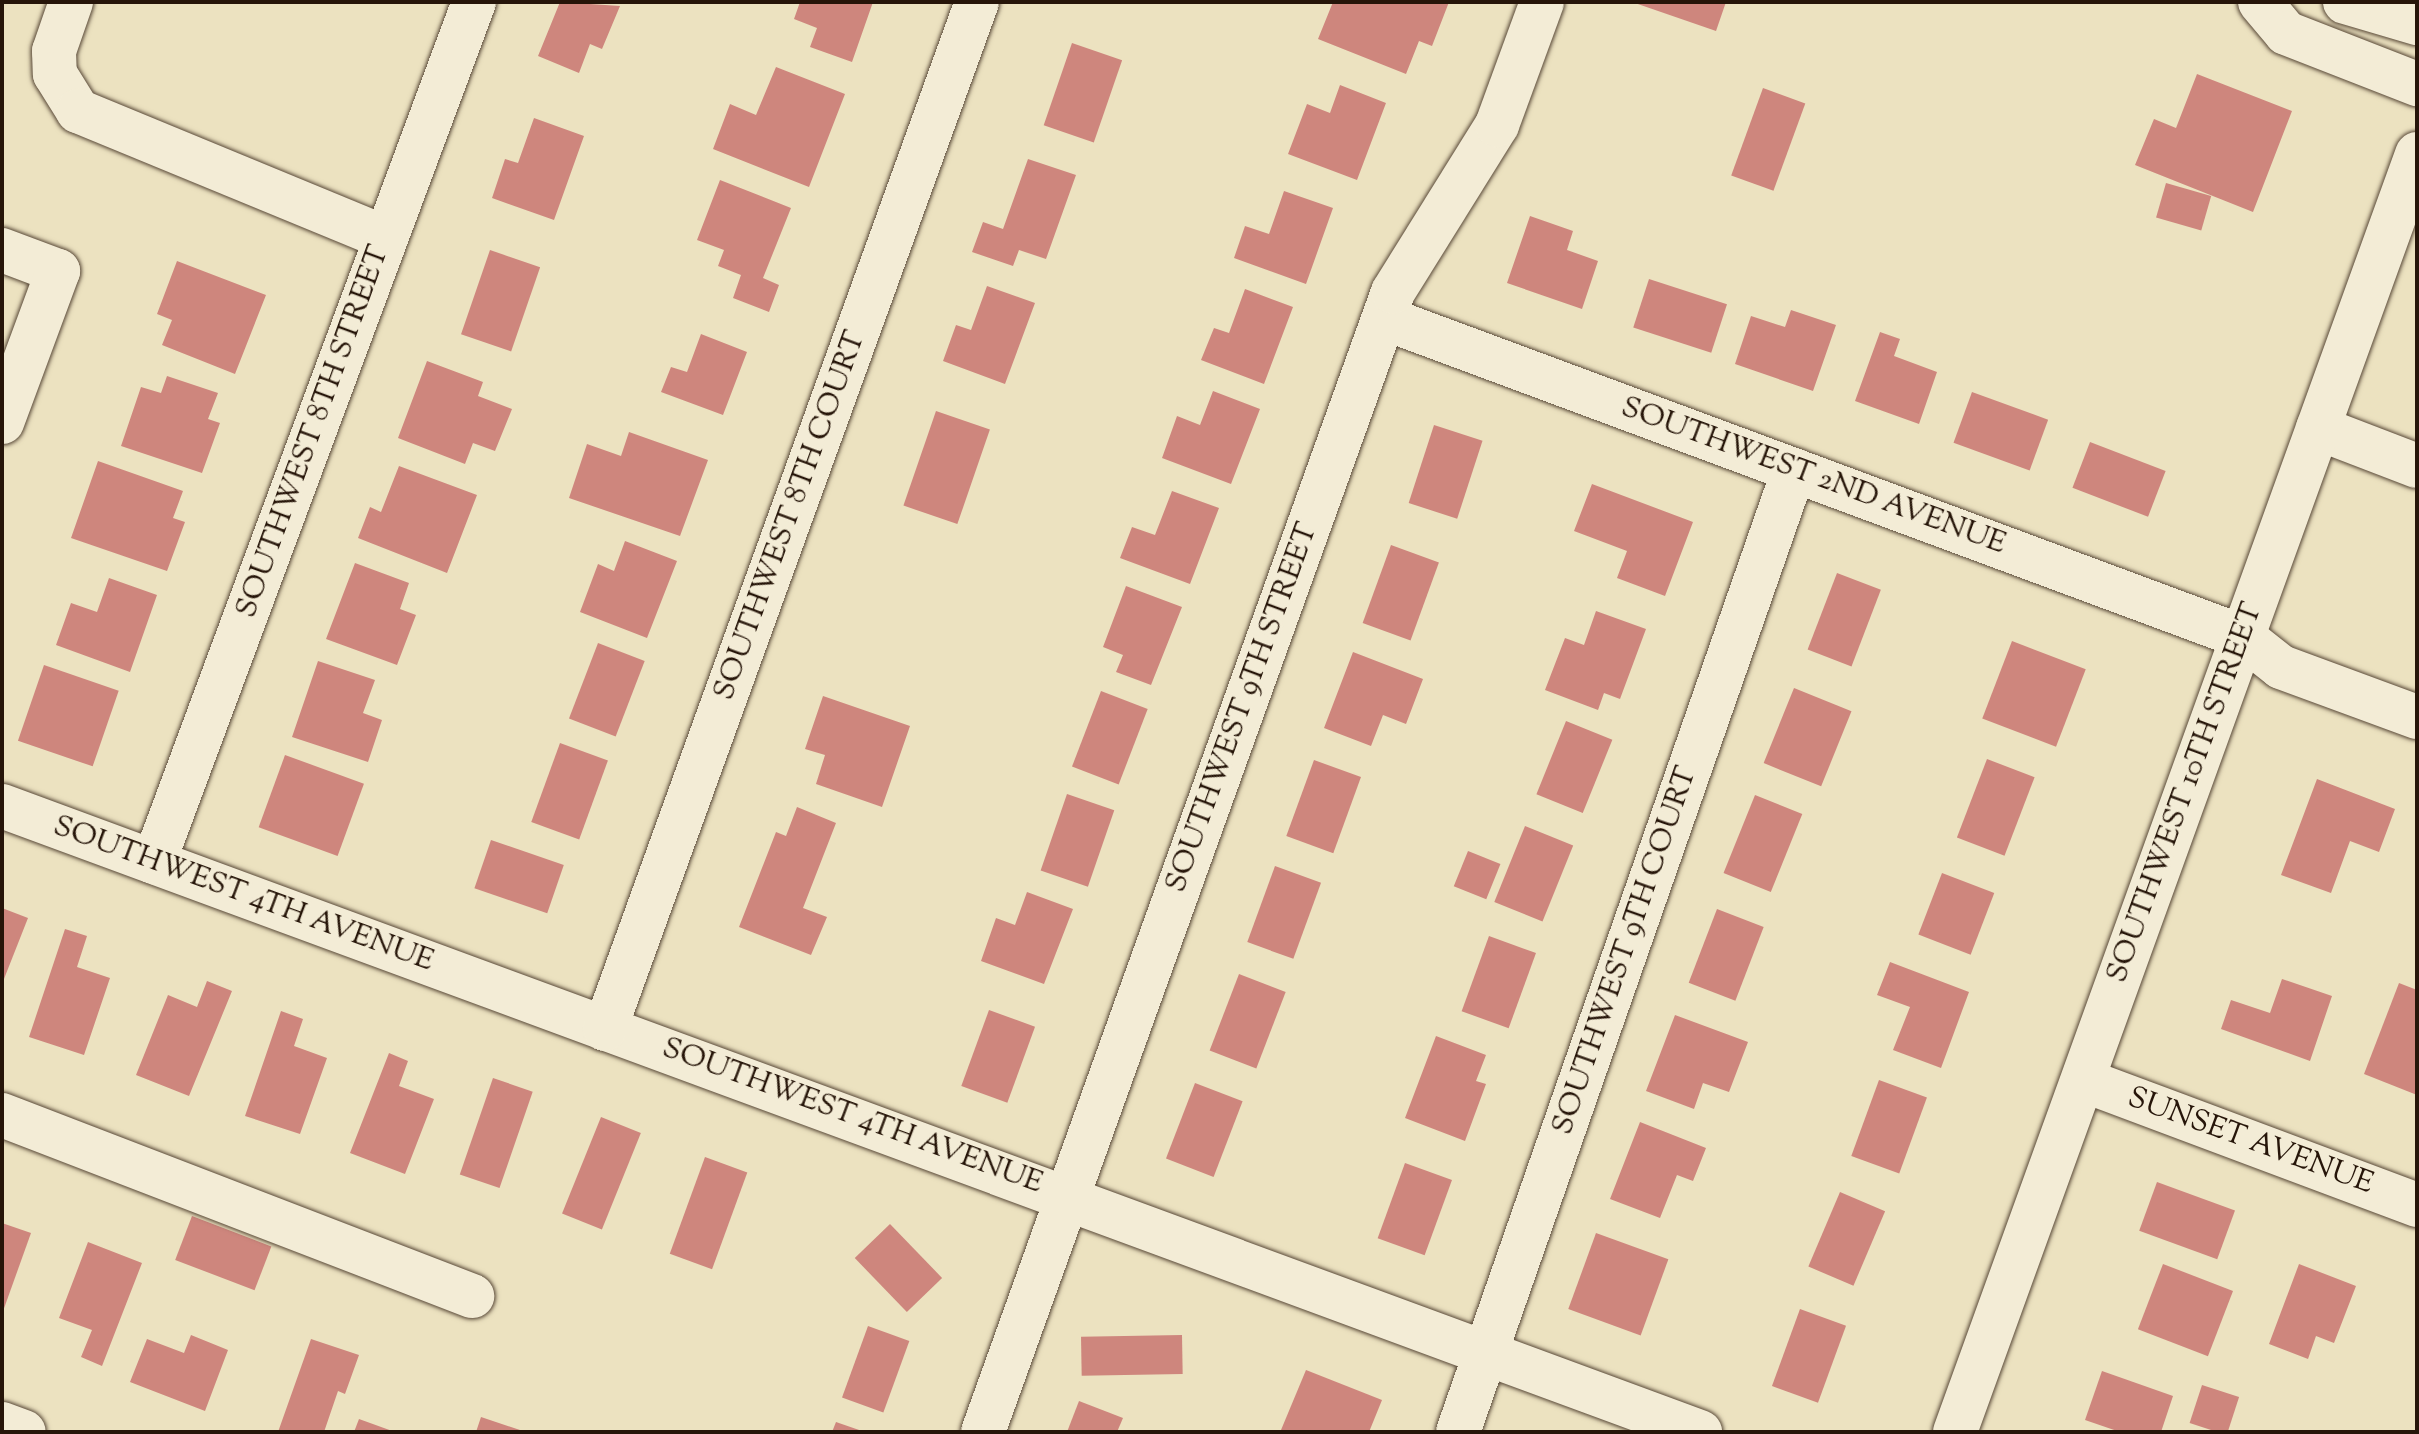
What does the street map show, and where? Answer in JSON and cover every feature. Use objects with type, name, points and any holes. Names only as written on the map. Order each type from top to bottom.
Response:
[{"type":"street","points":[[71,2],[54,51],[55,74],[78,111],[386,238]]},
{"type":"street","name":"SOUTHWEST 8TH STREET","points":[[154,862],[474,2]]},
{"type":"street","name":"SOUTHWEST 8TH COURT","points":[[605,1029],[977,2]]},
{"type":"street","name":"SOUTHWEST 9TH STREET","points":[[983,1432],[1384,318],[1497,125],[1542,2]]},
{"type":"street","points":[[2260,2],[2286,33],[2417,84]]},
{"type":"street","points":[[2345,2],[2417,23]]},
{"type":"street","name":"SOUTHWEST 10TH STREET","points":[[1955,1432],[2417,154]]},
{"type":"street","points":[[2,250],[58,271],[2,422]]},
{"type":"street","name":"SOUTHWEST 2ND AVENUE","points":[[1384,318],[2243,637],[2281,667],[2417,717]]},
{"type":"street","points":[[2318,428],[2417,466]]},
{"type":"street","name":"SOUTHWEST 9TH COURT","points":[[1458,1432],[1794,470]]},
{"type":"street","name":"SOUTHWEST 4TH AVENUE","points":[[2,806],[605,1029],[1067,1195],[1700,1432]]},
{"type":"street","name":"SUNSET AVENUE","points":[[2083,1080],[2417,1205]]},
{"type":"street","points":[[2,1115],[472,1296]]},
{"type":"street","points":[[2,1424],[24,1432]]},
{"type":"building","points":[[560,2],[620,6],[602,49],[590,44],[579,73],[538,56]]},
{"type":"building","points":[[800,2],[873,2],[852,62],[810,47],[817,28],[794,19]]},
{"type":"building","points":[[1333,2],[1449,2],[1432,46],[1419,41],[1406,74],[1318,39]]},
{"type":"building","points":[[1632,2],[1726,2],[1716,31]]},
{"type":"building","points":[[1072,43],[1122,60],[1094,143],[1044,125]]},
{"type":"building","points":[[776,67],[845,94],[809,187],[713,149],[730,104],[756,115]]},
{"type":"building","points":[[2197,74],[2292,111],[2253,212],[2135,165],[2154,119],[2176,128]]},
{"type":"building","points":[[1340,85],[1386,103],[1357,180],[1288,154],[1307,104],[1330,113]]},
{"type":"building","points":[[1763,88],[1805,103],[1773,191],[1731,175]]},
{"type":"building","points":[[534,118],[584,136],[554,220],[492,198],[505,159],[518,163]]},
{"type":"building","points":[[1028,159],[1076,175],[1046,259],[1019,250],[1013,266],[972,252],[983,222],[1003,229]]},
{"type":"building","points":[[720,180],[791,208],[763,278],[779,285],[769,312],[733,298],[741,275],[718,266],[724,250],[697,240]]},
{"type":"building","points":[[2166,183],[2211,196],[2201,231],[2156,218]]},
{"type":"building","points":[[1284,191],[1333,208],[1306,284],[1234,258],[1245,226],[1269,234]]},
{"type":"building","points":[[1530,216],[1573,231],[1567,250],[1598,261],[1582,309],[1507,283]]},
{"type":"building","points":[[490,250],[540,267],[511,351],[461,334]]},
{"type":"building","points":[[177,261],[266,295],[235,374],[162,345],[172,320],[157,314]]},
{"type":"building","points":[[1649,279],[1727,304],[1711,353],[1633,328]]},
{"type":"building","points":[[987,286],[1035,303],[1005,384],[943,361],[956,325],[971,330]]},
{"type":"building","points":[[1245,289],[1293,307],[1264,384],[1201,360],[1214,328],[1229,333]]},
{"type":"building","points":[[1791,310],[1836,325],[1813,391],[1735,364],[1751,316],[1785,327]]},
{"type":"building","points":[[1880,332],[1900,339],[1894,356],[1937,372],[1919,424],[1855,401]]},
{"type":"building","points":[[701,334],[747,352],[723,415],[661,392],[671,367],[687,372]]},
{"type":"building","points":[[427,361],[483,382],[478,396],[512,409],[495,451],[473,443],[465,464],[398,438]]},
{"type":"building","points":[[167,376],[218,393],[208,419],[220,423],[202,473],[121,446],[141,387],[161,393]]},
{"type":"building","points":[[1213,391],[1260,409],[1231,484],[1162,458],[1177,416],[1200,425]]},
{"type":"building","points":[[1972,392],[2048,420],[2030,470],[1954,443]]},
{"type":"building","points":[[936,411],[990,430],[957,524],[903,506]]},
{"type":"building","points":[[1434,425],[1483,441],[1457,519],[1409,503]]},
{"type":"building","points":[[629,432],[708,460],[680,536],[569,498],[587,444],[621,456]]},
{"type":"building","points":[[2090,442],[2166,471],[2148,517],[2072,488]]},
{"type":"building","points":[[98,461],[183,491],[173,518],[185,522],[167,571],[71,538]]},
{"type":"building","points":[[399,466],[477,495],[447,573],[358,538],[370,507],[381,512]]},
{"type":"building","points":[[1592,484],[1693,522],[1665,596],[1617,578],[1627,551],[1574,531]]},
{"type":"building","points":[[1172,491],[1219,508],[1190,584],[1120,558],[1132,527],[1155,535]]},
{"type":"building","points":[[625,541],[677,561],[647,638],[580,612],[598,564],[614,571]]},
{"type":"building","points":[[1391,545],[1439,562],[1411,640],[1363,623]]},
{"type":"building","points":[[355,563],[409,583],[400,609],[416,615],[397,665],[326,639]]},
{"type":"building","points":[[1837,573],[1881,590],[1851,666],[1808,650]]},
{"type":"building","points":[[109,578],[157,595],[130,672],[56,645],[71,603],[97,612]]},
{"type":"building","points":[[1126,586],[1182,607],[1151,685],[1116,672],[1123,655],[1103,647]]},
{"type":"building","points":[[1596,611],[1646,629],[1620,699],[1604,693],[1598,710],[1545,690],[1565,638],[1584,645]]},
{"type":"building","points":[[2012,641],[2086,669],[2056,747],[1982,718]]},
{"type":"building","points":[[598,643],[645,661],[616,737],[569,719]]},
{"type":"building","points":[[1353,652],[1423,679],[1406,724],[1383,715],[1371,746],[1324,728]]},
{"type":"building","points":[[318,661],[375,680],[363,713],[382,720],[368,762],[292,737]]},
{"type":"building","points":[[44,665],[119,691],[93,766],[18,741]]},
{"type":"building","points":[[1794,688],[1851,711],[1821,786],[1764,763]]},
{"type":"building","points":[[1101,691],[1148,709],[1119,785],[1072,767]]},
{"type":"building","points":[[823,696],[910,726],[882,807],[816,784],[825,755],[805,749]]},
{"type":"building","points":[[1566,721],[1612,740],[1583,813],[1536,794]]},
{"type":"building","points":[[560,743],[608,760],[579,839],[531,822]]},
{"type":"building","points":[[285,755],[364,784],[338,856],[259,827]]},
{"type":"building","points":[[1987,759],[2035,777],[2005,856],[1957,837]]},
{"type":"building","points":[[1314,760],[1361,777],[1333,853],[1286,836]]},
{"type":"building","points":[[2317,779],[2395,809],[2379,852],[2350,841],[2331,893],[2281,875]]},
{"type":"building","points":[[1067,794],[1114,810],[1088,887],[1041,871]]},
{"type":"building","points":[[1755,795],[1802,814],[1771,892],[1724,873]]},
{"type":"building","points":[[797,807],[836,823],[803,908],[827,917],[811,955],[739,927],[776,832],[786,836]]},
{"type":"building","points":[[1525,826],[1573,845],[1542,922],[1494,902]]},
{"type":"building","points":[[491,840],[564,865],[547,913],[474,888]]},
{"type":"building","points":[[1468,851],[1500,864],[1486,899],[1454,886]]},
{"type":"building","points":[[1275,866],[1321,883],[1293,959],[1247,942]]},
{"type":"building","points":[[1942,873],[1994,893],[1971,955],[1918,935]]},
{"type":"building","points":[[1027,892],[1073,909],[1044,984],[981,961],[996,918],[1015,925]]},
{"type":"building","points":[[2,908],[28,918],[2,984]]},
{"type":"building","points":[[1717,909],[1764,927],[1735,1001],[1689,983]]},
{"type":"building","points":[[65,929],[87,936],[77,967],[110,978],[84,1055],[29,1037]]},
{"type":"building","points":[[1489,936],[1536,953],[1509,1028],[1462,1011]]},
{"type":"building","points":[[1890,962],[1969,992],[1941,1068],[1893,1050],[1910,1007],[1877,995]]},
{"type":"building","points":[[1239,974],[1286,992],[1256,1068],[1210,1051]]},
{"type":"building","points":[[2282,979],[2332,996],[2310,1061],[2221,1029],[2231,1000],[2270,1013]]},
{"type":"building","points":[[207,981],[232,991],[189,1096],[136,1075],[168,995],[197,1007]]},
{"type":"building","points":[[2399,983],[2417,990],[2417,1095],[2364,1074]]},
{"type":"building","points":[[989,1010],[1035,1027],[1007,1103],[961,1086]]},
{"type":"building","points":[[281,1011],[303,1019],[294,1046],[327,1058],[300,1134],[245,1116]]},
{"type":"building","points":[[1675,1015],[1748,1042],[1729,1092],[1703,1083],[1694,1109],[1646,1091]]},
{"type":"building","points":[[1436,1036],[1486,1055],[1476,1081],[1486,1084],[1465,1141],[1405,1118]]},
{"type":"building","points":[[389,1053],[408,1061],[399,1086],[434,1099],[405,1174],[350,1153]]},
{"type":"building","points":[[493,1078],[533,1092],[500,1188],[460,1174]]},
{"type":"building","points":[[1879,1080],[1927,1097],[1899,1174],[1851,1156]]},
{"type":"building","points":[[1195,1083],[1243,1101],[1214,1177],[1166,1159]]},
{"type":"building","points":[[601,1117],[641,1133],[602,1230],[562,1213]]},
{"type":"building","points":[[1640,1122],[1706,1148],[1693,1181],[1677,1175],[1660,1218],[1610,1199]]},
{"type":"building","points":[[705,1157],[747,1172],[712,1269],[670,1254]]},
{"type":"building","points":[[1405,1163],[1452,1180],[1425,1255],[1378,1238]]},
{"type":"building","points":[[2157,1182],[2235,1210],[2217,1259],[2139,1231]]},
{"type":"building","points":[[1840,1192],[1885,1211],[1853,1286],[1808,1267]]},
{"type":"building","points":[[192,1216],[271,1246],[255,1290],[175,1260]]},
{"type":"building","points":[[2,1223],[31,1233],[2,1314]]},
{"type":"building","points":[[890,1224],[942,1278],[907,1312],[855,1258]]},
{"type":"building","points":[[1596,1233],[1668,1259],[1641,1335],[1568,1309]]},
{"type":"building","points":[[88,1242],[142,1263],[102,1366],[81,1357],[92,1330],[59,1318]]},
{"type":"building","points":[[2163,1264],[2233,1291],[2208,1356],[2138,1329]]},
{"type":"building","points":[[2299,1264],[2356,1286],[2334,1343],[2316,1336],[2308,1359],[2269,1344]]},
{"type":"building","points":[[1800,1309],[1846,1326],[1818,1403],[1772,1386]]},
{"type":"building","points":[[868,1326],[909,1341],[883,1412],[842,1397]]},
{"type":"building","points":[[191,1335],[228,1350],[205,1411],[130,1382],[147,1339],[184,1353]]},
{"type":"building","points":[[1182,1335],[1183,1374],[1082,1376],[1081,1337]]},
{"type":"building","points":[[311,1339],[359,1355],[345,1394],[338,1391],[324,1432],[278,1432]]},
{"type":"building","points":[[1306,1370],[1382,1400],[1369,1432],[1281,1430]]},
{"type":"building","points":[[2102,1371],[2173,1396],[2161,1432],[2120,1432],[2085,1420]]},
{"type":"building","points":[[2202,1385],[2239,1397],[2228,1432],[2217,1432],[2190,1423]]},
{"type":"building","points":[[1079,1401],[1123,1418],[1117,1432],[1067,1432]]},
{"type":"building","points":[[481,1417],[523,1431],[523,1432],[476,1432]]},
{"type":"building","points":[[359,1419],[395,1432],[354,1432]]},
{"type":"building","points":[[836,1422],[862,1431],[862,1432],[832,1432]]}]
